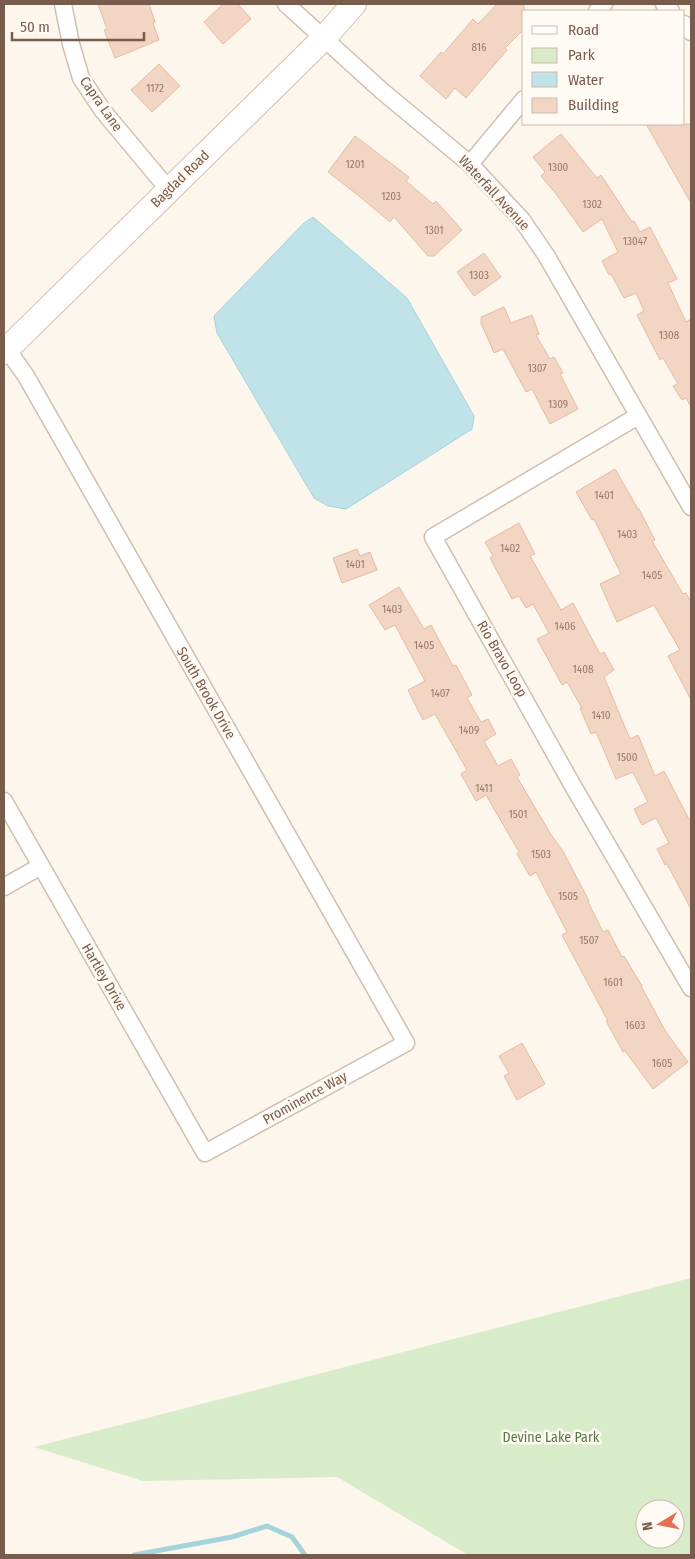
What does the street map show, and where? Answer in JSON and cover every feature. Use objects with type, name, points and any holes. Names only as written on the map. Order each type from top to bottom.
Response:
[{"type":"street","name":"Capra Lane","points":[[63,4],[71,44],[81,78],[103,111],[169,190]]},
{"type":"street","name":"Waterfall Avenue","points":[[286,4],[382,90],[470,164],[522,220],[546,256],[691,507]]},
{"type":"street","name":"Bagdad Road","points":[[5,349],[324,38],[354,4]]},
{"type":"street","points":[[470,164],[522,102]]},
{"type":"street","name":"South Brook Drive","points":[[5,349],[31,384],[406,1043]]},
{"type":"street","name":"Rio Bravo Loop","points":[[638,416],[432,537],[691,988]]},
{"type":"street","name":"Hartley Drive","points":[[4,801],[205,1153]]},
{"type":"street","points":[[4,887],[41,866]]},
{"type":"street","name":"Prominence Way","points":[[205,1153],[406,1043]]},
{"type":"green space","name":"Devine Lake Park","points":[[691,1278],[691,1555],[468,1555],[337,1477],[143,1481],[34,1447]]},
{"type":"water","points":[[313,217],[407,298],[474,416],[472,429],[346,509],[328,506],[314,498],[217,333],[214,316],[304,223]]},
{"type":"building","points":[[98,4],[149,4],[159,40],[115,58],[104,30],[107,29]]},
{"type":"building","points":[[223,4],[238,4],[251,19],[223,44],[204,22]]},
{"type":"building","points":[[497,4],[524,4],[524,10],[522,10],[522,31],[505,48],[507,50],[466,98],[455,88],[446,99],[420,76],[441,52],[443,54],[473,19],[478,24]]},
{"type":"building","points":[[159,64],[180,86],[152,112],[131,90]]},
{"type":"building","points":[[691,124],[691,203],[647,125]]},
{"type":"building","points":[[561,134],[597,178],[601,175],[640,232],[650,227],[677,279],[668,283],[686,322],[691,319],[691,407],[686,398],[682,400],[673,386],[678,384],[663,358],[660,360],[637,315],[644,311],[636,293],[624,298],[602,261],[618,252],[602,219],[583,232],[541,176],[545,172],[533,157]]},
{"type":"building","points":[[355,136],[409,177],[406,181],[433,204],[436,201],[462,230],[434,256],[428,256],[394,217],[390,222],[328,172]]},
{"type":"building","points":[[484,253],[501,277],[474,296],[457,272]]},
{"type":"building","points":[[504,307],[511,323],[532,315],[539,334],[536,335],[550,359],[554,357],[563,373],[560,374],[578,409],[550,424],[532,389],[526,392],[503,349],[494,353],[481,323],[481,317]]},
{"type":"building","points":[[615,469],[655,540],[652,541],[683,594],[686,593],[691,602],[691,700],[668,656],[680,650],[654,605],[617,622],[600,584],[621,574],[594,519],[592,520],[576,492]]},
{"type":"building","points":[[519,523],[535,554],[530,556],[561,610],[573,603],[600,654],[604,652],[614,670],[604,677],[630,739],[638,735],[655,776],[664,771],[691,823],[691,909],[657,849],[669,843],[656,818],[642,825],[634,809],[648,802],[633,772],[616,779],[596,732],[591,734],[580,708],[582,708],[567,682],[562,685],[537,639],[549,633],[533,604],[526,608],[519,596],[512,599],[490,558],[493,556],[485,542]]},
{"type":"building","points":[[357,549],[360,556],[370,552],[377,570],[342,583],[333,558]]},
{"type":"building","points":[[399,587],[424,629],[431,625],[453,666],[456,665],[472,695],[467,698],[481,722],[488,719],[496,734],[484,741],[498,766],[511,759],[520,775],[517,777],[564,853],[603,932],[608,930],[622,957],[624,956],[642,986],[666,1032],[688,1062],[653,1089],[625,1051],[623,1052],[606,1021],[608,1021],[562,935],[567,932],[536,872],[530,876],[517,854],[519,852],[486,795],[476,801],[461,774],[467,770],[435,714],[423,720],[408,690],[425,681],[395,625],[385,630],[369,605]]},
{"type":"building","points":[[522,1043],[545,1084],[517,1100],[504,1076],[509,1073],[499,1056]]},
{"type":"waterway","points":[[134,1555],[232,1537],[267,1526],[292,1537],[305,1555]]}]
